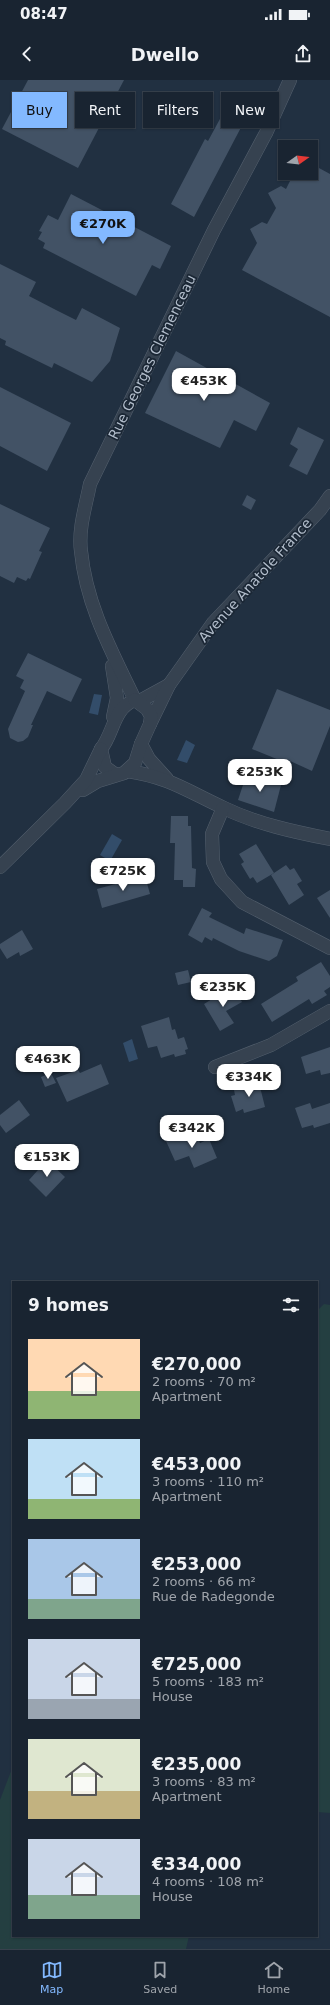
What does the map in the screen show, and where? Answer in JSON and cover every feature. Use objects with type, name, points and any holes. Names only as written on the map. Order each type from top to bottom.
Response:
[{"type":"street","name":"Rue Georges Clemenceau","points":[[112,728],[117,698],[115,680],[108,647],[86,582],[80,550],[84,515],[90,484],[214,230],[266,133],[290,80]]},
{"type":"street","name":"Avenue Anatole France","points":[[121,773],[136,763],[141,744],[168,685],[213,623],[320,510],[330,496]]},
{"type":"street","name":"Rue Georges Clemenceau","points":[[108,647],[137,701],[150,712],[150,724]]},
{"type":"street","name":"Avenue Anatole France","points":[[101,749],[110,735],[122,707],[168,685]]},
{"type":"street","points":[[141,744],[149,759],[168,780]]},
{"type":"street","points":[[101,749],[102,762],[105,767],[121,773],[168,780],[223,808],[282,829],[330,839]]},
{"type":"street","points":[[0,867],[65,803],[86,780],[101,749]]},
{"type":"street","points":[[65,803],[91,784],[121,773]]},
{"type":"street","points":[[223,808],[212,834],[213,862],[221,880],[242,902],[330,948]]},
{"type":"street","points":[[215,1067],[270,1045],[330,1011]]},
{"type":"green space","points":[[324,1304],[330,1305],[330,1813],[318,1812],[318,1310]]},
{"type":"green space","points":[[12,1769],[12,1937],[189,1937],[186,1949],[0,1949],[0,1800]]},
{"type":"water","points":[[94,694],[102,695],[98,715],[89,713]]},
{"type":"water","points":[[186,740],[195,745],[187,763],[177,760]]},
{"type":"water","points":[[112,834],[122,840],[110,861],[100,855]]},
{"type":"water","points":[[132,1039],[138,1059],[129,1062],[123,1043]]},
{"type":"water","points":[[60,1049],[65,1061],[45,1069],[41,1057]]},
{"type":"building","points":[[28,80],[124,80],[118,92],[75,92],[75,128],[99,128],[78,168],[2,129],[12,110],[12,128],[67,128],[67,92],[22,92]]},
{"type":"building","points":[[221,117],[221,128],[241,128],[194,217],[171,204],[205,139],[208,141]]},
{"type":"building","points":[[319,168],[330,174],[330,317],[242,270],[257,243],[250,229],[262,222],[267,224],[276,208],[268,193],[281,186],[286,189],[290,180],[318,180]]},
{"type":"building","points":[[71,194],[171,246],[160,269],[152,265],[136,296],[43,248],[45,243],[38,239],[42,232],[39,231],[48,215],[58,220]]},
{"type":"building","points":[[0,264],[36,282],[29,296],[76,320],[82,308],[120,328],[110,361],[92,382],[54,363],[52,368],[5,345],[6,341],[0,338]]},
{"type":"building","points":[[176,351],[270,403],[256,431],[234,420],[220,448],[145,413]]},
{"type":"building","points":[[0,387],[71,423],[47,471],[0,446]]},
{"type":"building","points":[[298,427],[324,440],[307,475],[289,466],[298,449],[290,444]]},
{"type":"building","points":[[247,495],[256,500],[251,510],[242,505]]},
{"type":"building","points":[[0,504],[50,528],[39,551],[42,552],[30,579],[28,578],[26,581],[17,577],[14,583],[0,576]]},
{"type":"building","points":[[28,653],[82,679],[71,702],[47,691],[31,725],[33,725],[28,737],[23,741],[18,742],[10,738],[8,729],[25,691],[20,688],[24,680],[16,676]]},
{"type":"building","points":[[277,689],[330,710],[330,726],[312,771],[288,760],[284,762],[252,749]]},
{"type":"building","points":[[247,773],[281,785],[274,812],[238,800]]},
{"type":"building","points":[[171,816],[188,816],[188,826],[191,826],[192,868],[196,869],[195,887],[183,887],[183,880],[174,880],[175,843],[170,843]]},
{"type":"building","points":[[256,844],[274,873],[257,883],[253,877],[250,879],[241,864],[244,862],[239,854]]},
{"type":"building","points":[[286,865],[290,870],[294,868],[302,881],[297,884],[304,895],[289,905],[271,875]]},
{"type":"building","points":[[145,876],[150,894],[102,908],[97,889]]},
{"type":"building","points":[[330,890],[330,918],[317,898]]},
{"type":"building","points":[[202,908],[212,913],[209,917],[244,934],[246,928],[283,940],[277,956],[269,961],[239,951],[213,938],[212,941],[205,937],[202,943],[188,935]]},
{"type":"building","points":[[22,930],[33,949],[20,956],[19,952],[7,959],[0,948],[0,944]]},
{"type":"building","points":[[321,962],[330,976],[330,987],[324,991],[327,995],[312,1004],[309,999],[272,1022],[261,1004],[298,981],[296,977]]},
{"type":"building","points":[[188,970],[191,982],[178,985],[175,973]]},
{"type":"building","points":[[233,986],[242,1002],[226,1011],[234,1023],[220,1031],[204,1004]]},
{"type":"building","points":[[169,1017],[172,1030],[175,1029],[178,1039],[184,1037],[188,1049],[185,1050],[186,1054],[175,1057],[174,1054],[161,1058],[157,1046],[148,1048],[141,1026]]},
{"type":"building","points":[[330,1047],[330,1073],[321,1075],[320,1070],[306,1074],[301,1057]]},
{"type":"building","points":[[101,1064],[109,1084],[67,1102],[56,1078],[78,1070],[80,1073]]},
{"type":"building","points":[[51,1073],[56,1083],[45,1087],[41,1077]]},
{"type":"building","points":[[258,1079],[265,1107],[244,1113],[243,1109],[236,1112],[231,1096],[235,1095],[234,1090],[246,1087],[245,1083]]},
{"type":"building","points":[[19,1100],[30,1115],[6,1133],[0,1125],[0,1115]]},
{"type":"building","points":[[310,1103],[312,1109],[330,1103],[330,1123],[314,1128],[313,1125],[302,1128],[295,1108]]},
{"type":"building","points":[[194,1129],[200,1143],[209,1139],[217,1158],[194,1168],[189,1156],[175,1161],[166,1141]]},
{"type":"building","points":[[47,1160],[65,1177],[46,1197],[29,1180]]}]
